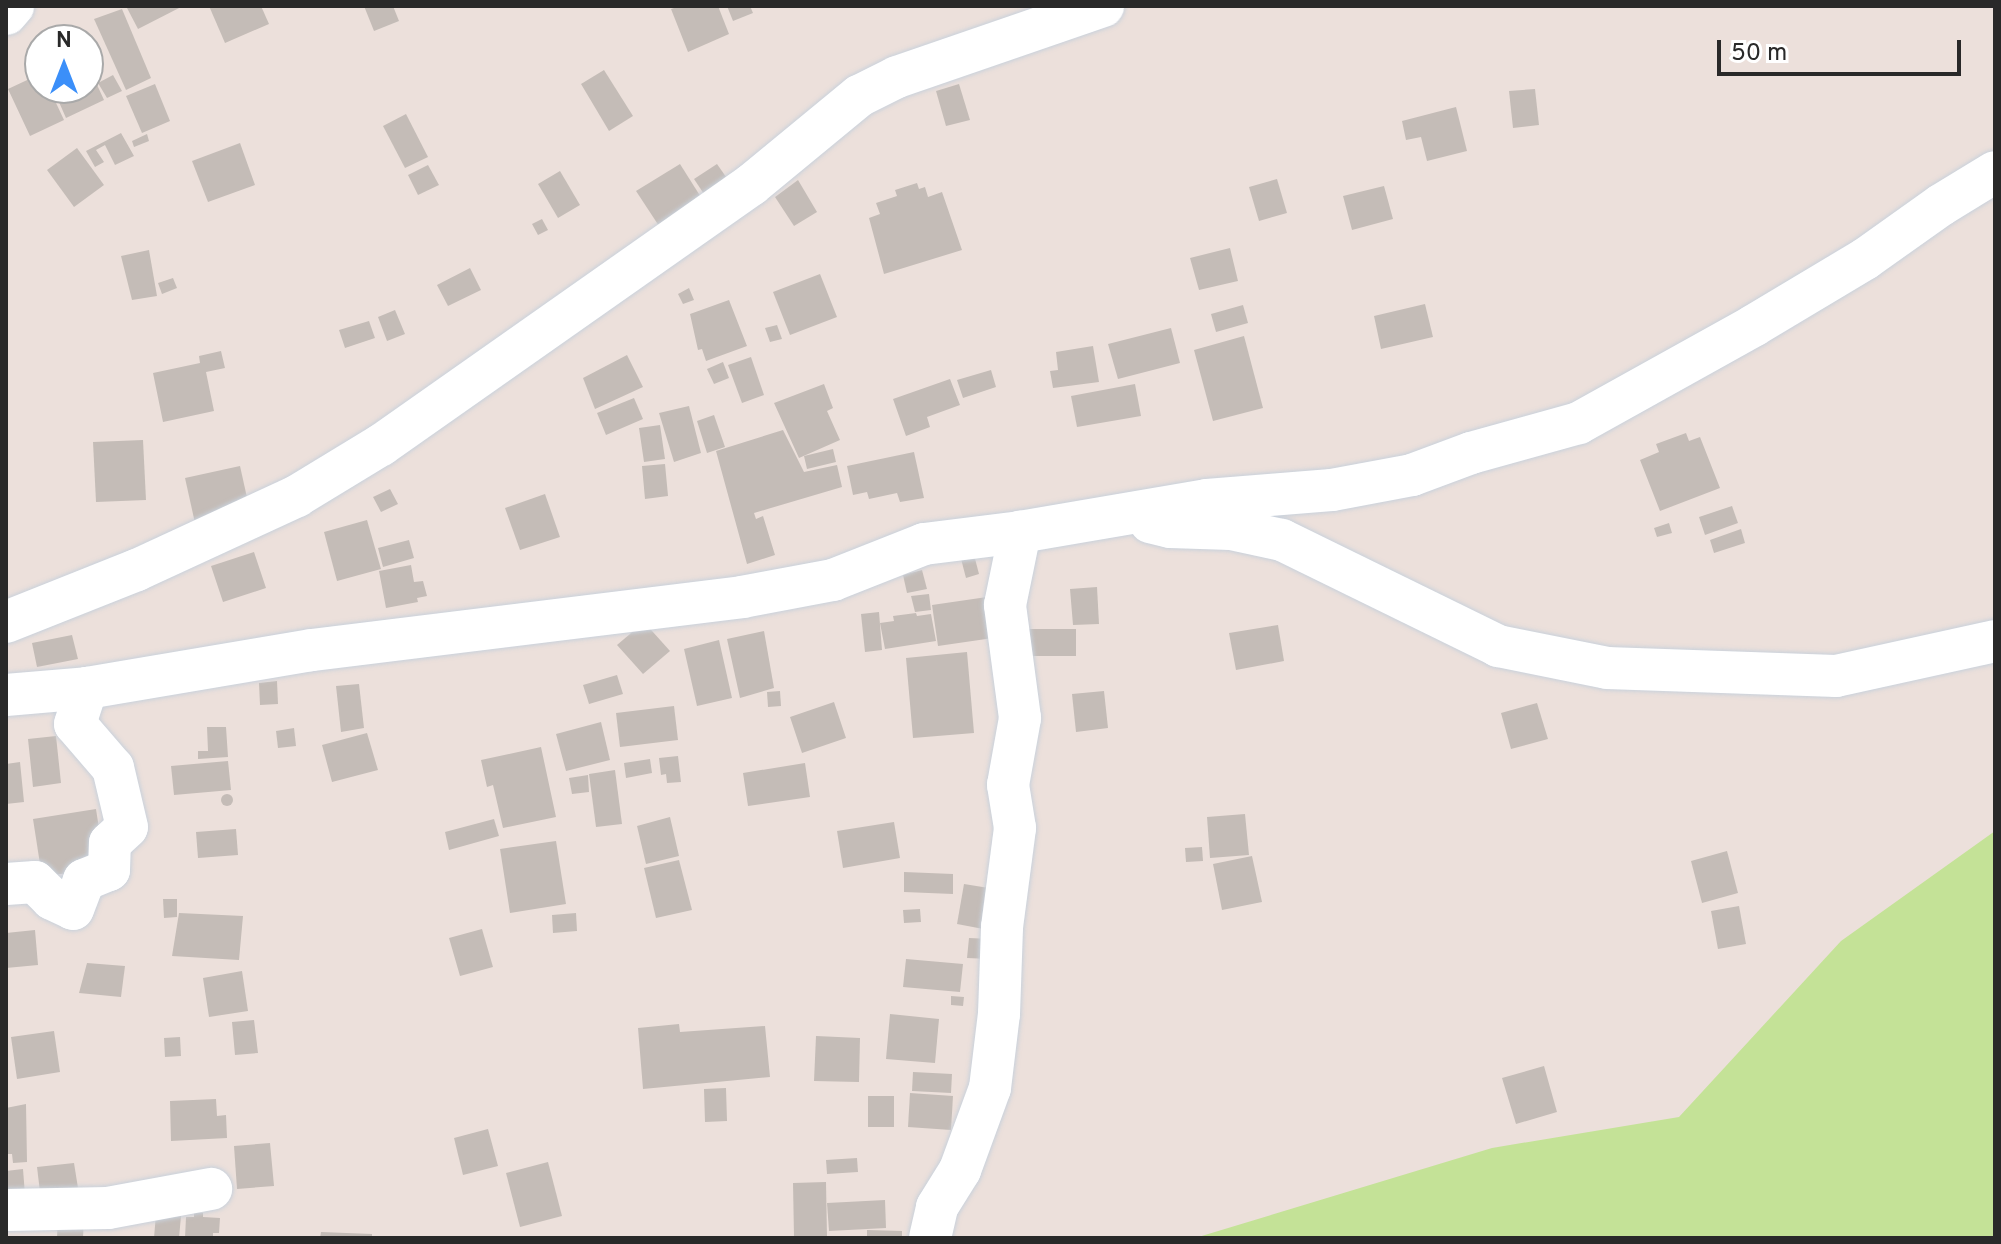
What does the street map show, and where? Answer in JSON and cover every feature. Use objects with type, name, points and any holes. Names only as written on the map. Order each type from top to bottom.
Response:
[{"type":"street","points":[[6,14],[13,6]]},
{"type":"street","points":[[6,622],[137,570],[273,508],[369,453],[751,185],[859,96],[897,77],[1103,6]]},
{"type":"street","points":[[6,695],[87,688],[312,650],[742,597],[833,580],[924,544],[1020,532],[1252,494],[1332,490],[1412,475],[1471,453],[1579,423],[1742,333],[1865,259],[1941,205],[1995,172]]},
{"type":"street","points":[[1127,514],[1170,527],[1231,529],[1282,540],[1327,565],[1362,577],[1498,646],[1607,668],[1836,676],[1995,641]]},
{"type":"street","points":[[930,1238],[937,1207],[960,1170],[990,1088],[999,1014],[1002,927],[1015,828],[1008,785],[1020,718],[1005,605],[1020,532]]},
{"type":"street","points":[[6,884],[35,882],[52,899],[73,909],[84,880],[109,870],[110,843],[127,827],[113,768],[75,724],[87,688]]},
{"type":"street","points":[[6,1210],[108,1208],[211,1189]]},
{"type":"green space","points":[[1995,831],[1995,1238],[1195,1238],[1492,1148],[1679,1117],[1841,941]]},
{"type":"building","points":[[126,6],[183,6],[138,29]]},
{"type":"building","points":[[209,6],[261,6],[269,24],[225,43]]},
{"type":"building","points":[[364,6],[393,6],[399,21],[374,31]]},
{"type":"building","points":[[680,6],[718,6],[729,34],[688,52],[671,9]]},
{"type":"building","points":[[727,6],[750,6],[753,13],[733,21]]},
{"type":"building","points":[[122,9],[151,78],[126,90],[104,41],[104,24],[96,24],[94,19]]},
{"type":"building","points":[[604,70],[633,116],[609,131],[581,84]]},
{"type":"building","points":[[113,75],[122,91],[107,98],[104,80]]},
{"type":"building","points":[[24,82],[24,104],[56,104],[64,120],[30,136],[8,89]]},
{"type":"building","points":[[155,84],[170,121],[142,133],[126,96]]},
{"type":"building","points":[[959,84],[970,120],[946,126],[936,91]]},
{"type":"building","points":[[1535,89],[1539,125],[1513,128],[1509,91]]},
{"type":"building","points":[[60,104],[96,104],[66,118]]},
{"type":"building","points":[[1456,107],[1467,151],[1427,161],[1421,137],[1406,140],[1402,121]]},
{"type":"building","points":[[406,114],[428,157],[405,168],[383,126]]},
{"type":"building","points":[[121,133],[134,156],[115,165],[105,145],[96,150],[104,162],[95,167],[86,151]]},
{"type":"building","points":[[147,134],[149,141],[134,147],[132,141]]},
{"type":"building","points":[[240,143],[255,185],[208,202],[192,161]]},
{"type":"building","points":[[77,148],[104,185],[74,207],[47,170]]},
{"type":"building","points":[[680,164],[704,202],[661,229],[636,191]]},
{"type":"building","points":[[717,164],[731,184],[708,200],[694,179]]},
{"type":"building","points":[[428,165],[439,185],[418,195],[408,175]]},
{"type":"building","points":[[560,171],[580,205],[558,218],[538,184]]},
{"type":"building","points":[[1277,179],[1287,213],[1259,221],[1249,187]]},
{"type":"building","points":[[798,180],[817,212],[794,226],[775,197]]},
{"type":"building","points":[[917,183],[919,189],[925,187],[928,197],[942,192],[962,250],[884,274],[869,218],[880,214],[876,203],[897,196],[895,190]]},
{"type":"building","points":[[1384,186],[1393,219],[1352,230],[1343,196]]},
{"type":"building","points":[[542,219],[548,230],[538,235],[532,224]]},
{"type":"building","points":[[1230,248],[1238,281],[1199,290],[1190,258]]},
{"type":"building","points":[[149,250],[157,296],[132,300],[121,256]]},
{"type":"building","points":[[470,268],[481,290],[448,306],[437,285]]},
{"type":"building","points":[[820,274],[837,317],[790,335],[773,292]]},
{"type":"building","points":[[173,278],[177,288],[162,294],[158,283]]},
{"type":"building","points":[[689,288],[694,300],[683,304],[678,294]]},
{"type":"building","points":[[729,300],[747,346],[706,361],[702,349],[698,350],[690,314]]},
{"type":"building","points":[[1425,304],[1433,337],[1381,349],[1374,316]]},
{"type":"building","points":[[1243,305],[1248,323],[1216,332],[1211,314]]},
{"type":"building","points":[[395,310],[405,334],[387,341],[378,317]]},
{"type":"building","points":[[369,321],[375,338],[345,348],[339,330]]},
{"type":"building","points":[[777,325],[782,339],[770,342],[765,328]]},
{"type":"building","points":[[1171,328],[1180,363],[1118,379],[1108,344]]},
{"type":"building","points":[[1244,336],[1263,408],[1213,421],[1194,350]]},
{"type":"building","points":[[1093,346],[1099,382],[1053,388],[1050,371],[1058,370],[1056,352]]},
{"type":"building","points":[[221,351],[225,368],[206,372],[214,411],[163,422],[153,373],[200,363],[199,356]]},
{"type":"building","points":[[627,355],[643,387],[595,409],[583,378]]},
{"type":"building","points":[[751,357],[764,395],[742,403],[728,365]]},
{"type":"building","points":[[723,362],[729,378],[714,384],[707,369]]},
{"type":"building","points":[[991,370],[996,387],[963,398],[957,380]]},
{"type":"building","points":[[950,379],[960,405],[927,417],[930,427],[906,436],[893,399]]},
{"type":"building","points":[[824,384],[833,408],[827,411],[840,440],[799,458],[774,403]]},
{"type":"building","points":[[1135,384],[1141,416],[1077,427],[1071,396]]},
{"type":"building","points":[[634,398],[643,419],[606,435],[597,413]]},
{"type":"building","points":[[689,406],[701,453],[674,462],[659,413]]},
{"type":"building","points":[[714,415],[725,447],[707,453],[697,421]]},
{"type":"building","points":[[660,425],[665,459],[644,462],[639,428]]},
{"type":"building","points":[[783,430],[804,472],[837,465],[842,487],[754,513],[756,519],[763,516],[775,555],[747,564],[716,451]]},
{"type":"building","points":[[1686,433],[1689,441],[1700,437],[1720,488],[1660,511],[1640,460],[1659,452],[1656,444]]},
{"type":"building","points":[[143,440],[146,500],[96,502],[93,442]]},
{"type":"building","points":[[833,449],[836,462],[807,469],[804,456]]},
{"type":"building","points":[[914,452],[924,498],[900,502],[897,493],[869,499],[867,492],[853,495],[847,466]]},
{"type":"building","points":[[665,464],[668,496],[645,499],[642,466]]},
{"type":"building","points":[[240,466],[250,511],[195,523],[185,478]]},
{"type":"building","points":[[390,489],[398,504],[381,512],[373,497]]},
{"type":"building","points":[[545,494],[560,537],[520,550],[505,508]]},
{"type":"building","points":[[1732,506],[1738,523],[1705,535],[1699,517]]},
{"type":"building","points":[[367,520],[381,569],[337,581],[324,532]]},
{"type":"building","points":[[1669,523],[1672,533],[1657,537],[1654,528]]},
{"type":"building","points":[[1741,529],[1745,543],[1714,553],[1710,540]]},
{"type":"building","points":[[409,540],[414,558],[383,567],[378,548]]},
{"type":"building","points":[[973,551],[979,574],[966,578],[960,555]]},
{"type":"building","points":[[254,552],[266,588],[223,602],[211,566]]},
{"type":"building","points":[[411,565],[414,582],[423,581],[427,596],[417,598],[418,602],[386,608],[379,571]]},
{"type":"building","points":[[922,570],[927,589],[907,593],[903,575]]},
{"type":"building","points":[[1097,587],[1099,624],[1073,625],[1070,589]]},
{"type":"building","points":[[929,594],[931,610],[915,612],[911,596]]},
{"type":"building","points":[[987,597],[993,638],[938,646],[932,605]]},
{"type":"building","points":[[879,612],[882,650],[865,652],[861,614]]},
{"type":"building","points":[[916,613],[917,616],[931,614],[936,641],[885,649],[880,623],[894,621],[893,616]]},
{"type":"building","points":[[644,622],[670,651],[643,674],[617,645]]},
{"type":"building","points":[[1278,625],[1284,661],[1236,670],[1229,633]]},
{"type":"building","points":[[1022,629],[1076,629],[1076,656],[1022,656]]},
{"type":"building","points":[[764,631],[774,688],[740,698],[727,639]]},
{"type":"building","points":[[72,635],[78,659],[37,667],[32,643]]},
{"type":"building","points":[[719,640],[732,698],[697,706],[684,649]]},
{"type":"building","points":[[967,652],[974,733],[913,738],[906,658]]},
{"type":"building","points":[[617,675],[623,694],[589,704],[583,685]]},
{"type":"building","points":[[277,681],[278,704],[260,705],[259,683]]},
{"type":"building","points":[[359,684],[364,728],[341,732],[336,686]]},
{"type":"building","points":[[780,691],[781,706],[768,707],[767,692]]},
{"type":"building","points":[[1104,691],[1108,728],[1076,732],[1072,694]]},
{"type":"building","points":[[834,702],[846,738],[802,753],[790,717]]},
{"type":"building","points":[[1537,703],[1548,739],[1511,749],[1501,713]]},
{"type":"building","points":[[674,706],[678,740],[620,747],[616,713]]},
{"type":"building","points":[[601,722],[610,760],[566,771],[556,734]]},
{"type":"building","points":[[207,727],[226,727],[228,757],[198,759],[198,751],[208,751]]},
{"type":"building","points":[[294,728],[296,746],[278,748],[276,731]]},
{"type":"building","points":[[367,733],[378,770],[332,782],[322,745]]},
{"type":"building","points":[[56,736],[61,783],[33,787],[28,739]]},
{"type":"building","points":[[541,747],[556,817],[503,828],[493,785],[487,787],[481,760]]},
{"type":"building","points":[[678,756],[681,782],[667,783],[666,774],[661,775],[659,758]]},
{"type":"building","points":[[650,759],[652,773],[626,778],[624,763]]},
{"type":"building","points":[[228,761],[231,790],[174,795],[171,766]]},
{"type":"building","points":[[20,762],[24,802],[6,804],[6,764]]},
{"type":"building","points":[[805,763],[810,797],[748,806],[743,773]]},
{"type":"building","points":[[615,770],[622,824],[596,827],[589,774]]},
{"type":"building","points":[[588,775],[589,792],[572,794],[569,778]]},
{"type":"building","points":[[227,794],[233,800],[227,806],[221,800]]},
{"type":"building","points":[[96,809],[105,867],[42,877],[33,819]]},
{"type":"building","points":[[1245,814],[1249,855],[1210,858],[1207,817]]},
{"type":"building","points":[[670,817],[679,856],[646,864],[637,826]]},
{"type":"building","points":[[494,819],[499,836],[449,850],[445,832]]},
{"type":"building","points":[[894,822],[900,858],[843,868],[837,831]]},
{"type":"building","points":[[236,829],[238,855],[198,858],[196,832]]},
{"type":"building","points":[[556,841],[566,904],[510,913],[500,849]]},
{"type":"building","points":[[1202,847],[1203,861],[1186,862],[1185,848]]},
{"type":"building","points":[[1727,851],[1738,893],[1702,903],[1691,861]]},
{"type":"building","points":[[1252,856],[1262,902],[1222,910],[1213,864]]},
{"type":"building","points":[[679,860],[692,910],[656,918],[644,868]]},
{"type":"building","points":[[904,872],[953,874],[953,894],[904,892]]},
{"type":"building","points":[[964,884],[1001,890],[994,931],[957,924]]},
{"type":"building","points":[[163,899],[177,899],[177,917],[164,918]]},
{"type":"building","points":[[1739,906],[1746,944],[1718,949],[1711,911]]},
{"type":"building","points":[[920,909],[921,922],[904,923],[903,910]]},
{"type":"building","points":[[179,913],[243,916],[239,960],[172,956]]},
{"type":"building","points":[[576,913],[577,931],[553,933],[552,915]]},
{"type":"building","points":[[482,929],[493,967],[460,976],[449,938]]},
{"type":"building","points":[[35,930],[38,965],[6,968],[6,933]]},
{"type":"building","points":[[969,938],[991,939],[990,959],[967,958]]},
{"type":"building","points":[[906,959],[963,964],[960,992],[903,987]]},
{"type":"building","points":[[87,963],[125,966],[121,997],[79,993]]},
{"type":"building","points":[[242,971],[248,1011],[209,1017],[203,978]]},
{"type":"building","points":[[951,996],[964,997],[963,1006],[951,1005]]},
{"type":"building","points":[[890,1014],[939,1019],[935,1063],[886,1059]]},
{"type":"building","points":[[254,1020],[258,1053],[235,1055],[232,1022]]},
{"type":"building","points":[[679,1024],[680,1032],[765,1026],[770,1077],[643,1089],[638,1028]]},
{"type":"building","points":[[54,1031],[60,1072],[17,1079],[11,1037]]},
{"type":"building","points":[[816,1036],[860,1038],[859,1082],[814,1081]]},
{"type":"building","points":[[180,1037],[181,1056],[165,1057],[164,1038]]},
{"type":"building","points":[[1544,1066],[1557,1112],[1516,1124],[1502,1078]]},
{"type":"building","points":[[913,1072],[952,1074],[951,1093],[912,1091]]},
{"type":"building","points":[[726,1088],[727,1121],[705,1122],[704,1089]]},
{"type":"building","points":[[910,1093],[953,1096],[951,1130],[908,1127]]},
{"type":"building","points":[[868,1096],[894,1096],[894,1127],[868,1127]]},
{"type":"building","points":[[216,1099],[217,1116],[226,1115],[227,1138],[171,1141],[170,1101]]},
{"type":"building","points":[[26,1104],[27,1162],[13,1163],[12,1154],[6,1154],[6,1108]]},
{"type":"building","points":[[488,1129],[498,1166],[463,1175],[454,1138]]},
{"type":"building","points":[[270,1143],[274,1186],[237,1189],[234,1146]]},
{"type":"building","points":[[857,1158],[858,1172],[827,1174],[826,1160]]},
{"type":"building","points":[[548,1162],[562,1216],[520,1227],[506,1173]]},
{"type":"building","points":[[74,1163],[78,1188],[40,1192],[37,1167]]},
{"type":"building","points":[[23,1169],[25,1195],[6,1196],[6,1171]]},
{"type":"building","points":[[826,1182],[827,1237],[794,1237],[793,1183]]},
{"type":"building","points":[[885,1200],[886,1228],[829,1231],[827,1203]]},
{"type":"building","points":[[194,1212],[203,1213],[203,1217],[220,1218],[219,1233],[213,1233],[213,1238],[185,1238],[186,1217],[194,1217]]},
{"type":"building","points":[[156,1214],[181,1216],[179,1238],[154,1238]]},
{"type":"building","points":[[58,1217],[84,1217],[83,1238],[57,1238]]},
{"type":"building","points":[[867,1230],[902,1231],[902,1238],[867,1238]]},
{"type":"building","points":[[321,1232],[372,1234],[372,1238],[320,1238]]}]
